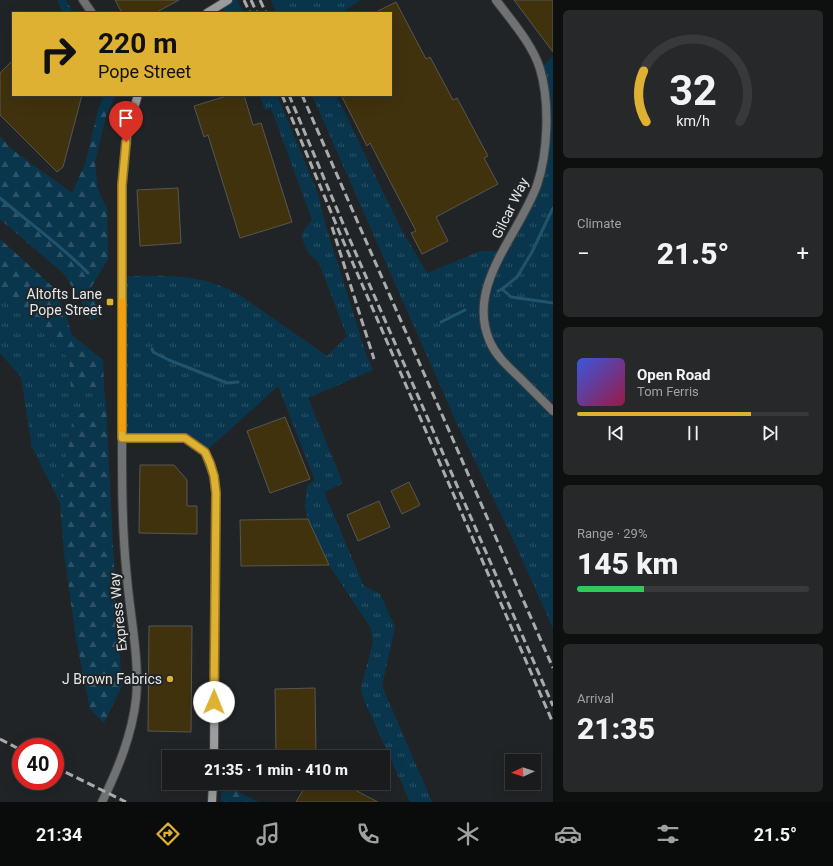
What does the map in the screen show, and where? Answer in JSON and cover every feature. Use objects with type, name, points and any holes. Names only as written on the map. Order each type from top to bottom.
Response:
[{"type":"street","points":[[83,0],[91,12]]},
{"type":"street","points":[[209,12],[228,0]]},
{"type":"street","name":"Gilcar Way","points":[[496,0],[527,43],[540,68],[544,89],[546,127],[542,167],[536,186],[517,227],[488,281],[483,304],[483,316],[490,342],[496,353],[553,411]]},
{"type":"street","points":[[138,96],[128,128],[122,185],[122,438],[185,438],[205,452],[214,476],[216,498],[214,750]]},
{"type":"street","name":"Express Way","points":[[102,802],[115,776],[125,750],[132,726],[136,698],[137,673],[124,530],[122,438]]},
{"type":"street","points":[[212,802],[213,790]]},
{"type":"green space","points":[[57,0],[66,0],[72,12],[63,12]]},
{"type":"green space","points":[[228,0],[237,0],[243,12],[225,12],[221,4]]},
{"type":"green space","points":[[271,0],[361,0],[343,12],[276,12]]},
{"type":"green space","points":[[553,57],[553,628],[511,535],[457,424],[312,96],[336,96],[401,229],[427,273],[480,251],[504,251],[529,203],[545,147],[540,68]]},
{"type":"green space","points":[[104,96],[116,96],[106,116],[95,162],[97,184],[100,195],[107,208],[108,259],[90,289],[101,316],[90,320],[84,306],[64,274],[0,219],[0,136],[10,148],[72,193],[86,161],[98,110]]},
{"type":"green space","points":[[259,96],[277,96],[317,191],[326,226],[365,351],[373,370],[308,398],[343,483],[324,492],[364,586],[380,594],[395,627],[382,686],[432,802],[410,802],[390,758],[390,750],[386,750],[363,698],[361,691],[362,683],[373,643],[371,628],[329,565],[308,519],[305,506],[307,486],[315,480],[278,386],[205,452],[185,438],[122,438],[122,276],[183,277],[197,279],[226,288],[241,296],[327,356],[347,336],[319,263],[308,253],[302,238],[303,231],[312,220],[271,108],[265,110]]},
{"type":"green space","points":[[0,239],[52,286],[66,315],[72,335],[103,360],[104,388],[71,390],[69,359],[0,290]]},
{"type":"green space","points":[[0,290],[69,359],[71,390],[104,388],[106,405],[73,416],[60,503],[32,447],[21,377],[0,353]]},
{"type":"green space","points":[[106,405],[115,587],[122,686],[104,723],[90,709],[76,639],[64,553],[60,503],[73,416]]},
{"type":"green space","points":[[221,790],[235,790],[259,802],[221,802]]},
{"type":"building","points":[[115,0],[179,0],[157,12],[121,11]]},
{"type":"building","points":[[514,0],[553,0],[553,52]]},
{"type":"building","points":[[396,2],[426,59],[430,57],[453,100],[457,98],[488,156],[484,158],[498,184],[436,217],[448,241],[422,254],[411,233],[416,231],[370,143],[367,146],[342,96],[392,96],[392,12],[376,12]]},
{"type":"building","points":[[12,61],[12,96],[82,96],[63,167],[57,172],[0,115],[0,73]]},
{"type":"building","points":[[227,96],[244,96],[253,125],[261,123],[292,222],[240,238],[208,135],[204,137],[194,106]]},
{"type":"building","points":[[178,188],[181,243],[140,246],[137,190]]},
{"type":"building","points":[[285,417],[310,479],[270,493],[247,431]]},
{"type":"building","points":[[140,465],[174,465],[187,480],[187,506],[197,506],[197,534],[139,533]]},
{"type":"building","points":[[409,482],[420,505],[402,514],[391,491]]},
{"type":"building","points":[[379,501],[390,527],[358,541],[347,515]]},
{"type":"building","points":[[308,519],[329,565],[241,566],[240,520]]},
{"type":"building","name":"J Brown Fabrics","points":[[149,626],[192,626],[191,732],[148,731]]},
{"type":"building","points":[[315,688],[316,750],[276,750],[275,689]]},
{"type":"building","points":[[303,790],[355,790],[378,802],[296,802]]},
{"type":"waterway","points":[[0,198],[56,244],[88,273]]},
{"type":"waterway","points":[[498,291],[517,277],[532,252],[553,208]]},
{"type":"waterway","points":[[502,289],[511,297],[553,303]]},
{"type":"waterway","points":[[441,322],[465,310]]},
{"type":"waterway","points":[[152,349],[153,352],[169,360],[227,383],[238,382]]},
{"type":"railway","points":[[244,0],[250,12]]},
{"type":"railway","points":[[251,0],[257,12]]},
{"type":"railway","points":[[260,0],[266,12]]},
{"type":"railway","points":[[282,96],[341,236],[553,723]]},
{"type":"railway","points":[[289,96],[347,233],[553,706]]},
{"type":"railway","points":[[302,96],[553,668]]},
{"type":"railway","points":[[332,227],[374,359]]},
{"type":"railway","points":[[0,739],[12,745]]},
{"type":"railway","points":[[64,771],[126,802]]},
{"type":"slow traffic","points":[[122,302],[122,429]]},
{"type":"place","name":"Altofts Lane Pope Street","points":[[110,302]]},
{"type":"place","name":"J Brown Fabrics","points":[[170,679]]},
{"type":"route","points":[[126,142],[122,185],[122,438],[185,438],[205,452],[210,463],[214,476],[216,493],[214,702]]}]
